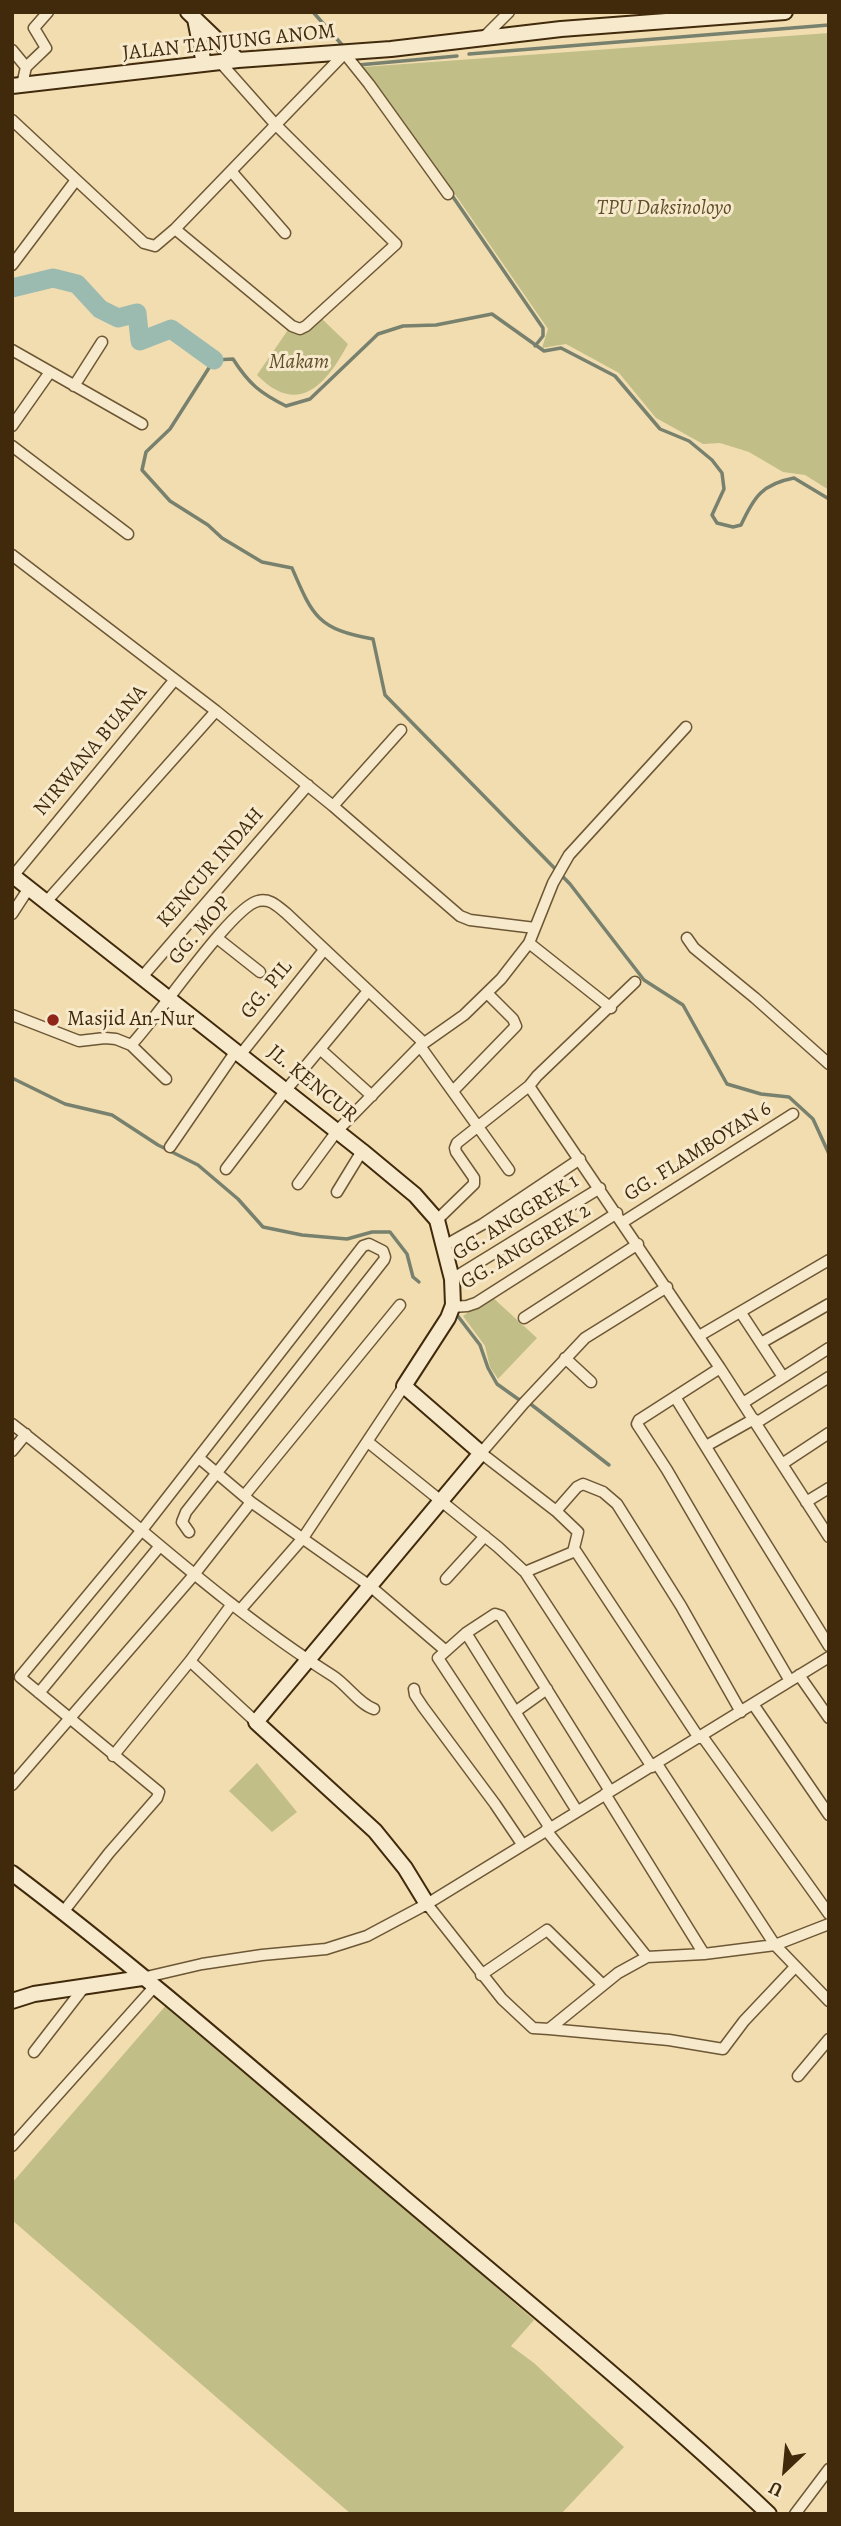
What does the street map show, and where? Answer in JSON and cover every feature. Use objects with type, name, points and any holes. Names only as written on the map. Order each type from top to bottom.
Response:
[{"type":"street","points":[[17,86],[26,67],[46,48],[34,28],[48,12]]},
{"type":"street","points":[[483,38],[509,12]]},
{"type":"street","name":"JALAN TANJUNG ANOM","points":[[17,86],[238,60],[346,53],[561,29],[785,12]]},
{"type":"street","points":[[192,15],[238,60]]},
{"type":"street","points":[[192,15],[204,64]]},
{"type":"street","points":[[12,50],[26,67]]},
{"type":"street","points":[[12,120],[144,243],[159,245],[346,53],[448,194]]},
{"type":"street","points":[[175,229],[292,326],[300,329],[396,244],[275,124],[220,62]]},
{"type":"street","points":[[231,171],[285,233]]},
{"type":"street","points":[[12,265],[76,180]]},
{"type":"street","points":[[74,386],[102,342]]},
{"type":"street","points":[[12,350],[142,424]]},
{"type":"street","points":[[12,426],[50,372]]},
{"type":"street","points":[[12,446],[128,534]]},
{"type":"street","points":[[12,555],[216,710],[333,806],[460,916],[470,920],[535,928]]},
{"type":"street","name":"NIRWANA BUANA","points":[[13,876],[172,683]]},
{"type":"street","points":[[46,902],[216,710]]},
{"type":"street","points":[[298,1184],[337,1131],[422,1045],[488,994],[529,943],[560,871],[578,845],[686,727]]},
{"type":"street","points":[[333,806],[401,730]]},
{"type":"street","name":"KENCUR INDAH","points":[[142,977],[308,785]]},
{"type":"street","name":"JL. KENCUR","points":[[13,876],[362,1151],[415,1195],[437,1220],[452,1279],[452,1307],[445,1325],[404,1386]]},
{"type":"street","points":[[12,914],[29,888]]},
{"type":"street","name":"GG. MOP","points":[[131,1045],[198,960],[250,904],[266,900],[279,907],[324,950]]},
{"type":"street","points":[[218,938],[260,972]]},
{"type":"street","points":[[687,938],[694,948],[829,1064]]},
{"type":"street","points":[[529,943],[611,1008]]},
{"type":"street","points":[[324,950],[422,1045],[509,1170]]},
{"type":"street","name":"GG. PIL","points":[[170,1147],[238,1053],[324,950]]},
{"type":"street","points":[[437,1220],[474,1184],[474,1178],[458,1156],[455,1148],[457,1143],[530,1086],[555,1058],[611,1008],[635,982]]},
{"type":"street","points":[[226,1169],[286,1090],[368,991]]},
{"type":"street","points":[[453,1091],[516,1026],[513,1019],[488,994]]},
{"type":"street","points":[[14,1019],[79,1041],[116,1039],[131,1045],[166,1079]]},
{"type":"street","points":[[320,1049],[372,1096]]},
{"type":"street","points":[[530,1086],[667,1287],[829,1537]]},
{"type":"street","name":"GG. FLAMBOYAN 6","points":[[620,1218],[793,1114]]},
{"type":"street","points":[[337,1192],[362,1151]]},
{"type":"street","points":[[444,1246],[483,1224],[580,1159]]},
{"type":"street","name":"GG. ANGGREK 1","points":[[452,1279],[600,1188]]},
{"type":"street","name":"GG. ANGGREK 2","points":[[452,1307],[467,1307],[476,1303],[620,1218]]},
{"type":"street","points":[[64,1911],[159,1794],[20,1677],[142,1530],[363,1246],[369,1244],[383,1251],[384,1260],[183,1518],[182,1522],[189,1532]]},
{"type":"street","points":[[524,1318],[638,1244]]},
{"type":"street","points":[[699,1336],[829,1259]]},
{"type":"street","points":[[256,1722],[441,1500],[565,1358],[594,1332],[667,1287]]},
{"type":"street","points":[[761,1343],[829,1304]]},
{"type":"street","points":[[12,1785],[193,1576],[248,1499],[400,1305]]},
{"type":"street","points":[[741,1313],[783,1377]]},
{"type":"street","points":[[743,1403],[829,1348]]},
{"type":"street","points":[[565,1358],[591,1382]]},
{"type":"street","points":[[720,1368],[639,1420],[638,1426],[794,1678],[829,1718]]},
{"type":"street","points":[[706,1446],[755,1421],[829,1377]]},
{"type":"street","points":[[113,1756],[236,1607],[303,1538],[404,1386],[578,1532],[575,1550],[828,1922],[775,1945],[704,1954],[647,1957],[602,1984],[549,2029]]},
{"type":"street","points":[[675,1397],[829,1646]]},
{"type":"street","points":[[12,1423],[142,1530],[193,1576],[308,1660],[343,1682],[367,1706],[374,1709]]},
{"type":"street","points":[[782,1464],[829,1433]]},
{"type":"street","points":[[12,1451],[26,1434]]},
{"type":"street","points":[[368,1442],[485,1536],[525,1572],[775,1945],[829,2001]]},
{"type":"street","points":[[199,1458],[248,1499],[370,1586],[446,1651]]},
{"type":"street","points":[[556,1511],[577,1487],[583,1484],[603,1492],[618,1504],[681,1606],[741,1712]]},
{"type":"street","points":[[806,1502],[829,1488]]},
{"type":"street","points":[[446,1579],[485,1536]]},
{"type":"street","points":[[39,1693],[159,1547]]},
{"type":"street","points":[[525,1572],[575,1550]]},
{"type":"street","points":[[647,1957],[548,1829],[438,1658],[466,1633],[495,1614],[501,1616],[547,1689],[704,1954]]},
{"type":"street","points":[[466,1633],[577,1811]]},
{"type":"street","points":[[12,2001],[34,1994],[142,1978],[214,1962],[326,1949],[367,1937],[426,1904],[829,1657]]},
{"type":"street","points":[[190,1661],[375,1831],[405,1868],[426,1904],[481,1975],[533,2028],[669,2040],[723,2049],[795,1967]]},
{"type":"street","points":[[414,1689],[419,1701],[522,1844]]},
{"type":"street","points":[[515,1712],[547,1689]]},
{"type":"street","points":[[753,1704],[829,1815]]},
{"type":"street","points":[[12,1873],[64,1911],[155,1986],[640,2397],[769,2514]]},
{"type":"street","points":[[481,1975],[547,1930],[602,1984]]},
{"type":"street","points":[[34,2052],[85,1986]]},
{"type":"street","points":[[12,2146],[155,1986]]},
{"type":"street","points":[[798,2076],[829,2039]]},
{"type":"street","points":[[795,2514],[829,2469]]},
{"type":"green space","name":"TPU Daksinoloyo","points":[[829,33],[829,490],[805,475],[783,472],[749,452],[720,443],[703,444],[656,418],[619,373],[566,344],[542,348],[548,329],[363,67]]},
{"type":"green space","name":"Makam","points":[[320,317],[348,344],[320,383],[310,391],[285,394],[257,375],[290,327]]},
{"type":"green space","points":[[491,1296],[537,1338],[498,1379],[490,1367],[485,1346],[463,1316]]},
{"type":"green space","points":[[257,1763],[297,1812],[272,1832],[229,1791]]},
{"type":"green space","points":[[168,2003],[534,2320],[511,2346],[534,2363],[624,2447],[561,2514],[351,2514],[12,2220],[12,2183]]},
{"type":"waterway","points":[[313,12],[344,47]]},
{"type":"waterway","points":[[469,54],[829,25]]},
{"type":"waterway","points":[[358,65],[457,56]]},
{"type":"waterway","points":[[451,194],[543,328],[543,336],[535,346]]},
{"type":"waterway","points":[[12,288],[53,278],[77,284],[100,309],[118,318],[137,313],[140,341],[171,329],[214,360]]},
{"type":"waterway","points":[[829,499],[794,478],[774,484],[760,493],[741,525],[733,527],[717,523],[712,515],[724,489],[722,473],[712,460],[689,441],[660,429],[615,376],[561,348],[544,351],[492,314],[436,325],[403,326],[378,334],[310,399],[286,406],[256,387],[233,359],[214,360],[170,429],[146,452],[142,470],[170,501],[208,525],[222,538],[262,562],[292,568],[312,609],[329,625],[340,631],[373,639],[385,695],[570,884],[644,980],[683,1005],[727,1084],[761,1094],[789,1097],[813,1119],[829,1154]]},
{"type":"waterway","points":[[12,1078],[65,1104],[112,1115],[158,1145],[198,1165],[238,1199],[263,1227],[302,1235],[347,1239],[372,1232],[390,1232],[407,1254],[413,1277],[419,1282]]},
{"type":"waterway","points":[[457,1315],[480,1345],[497,1384],[518,1399],[528,1402],[609,1465]]},
{"type":"place","name":"Masjid An-Nur","points":[[53,1020]]}]
